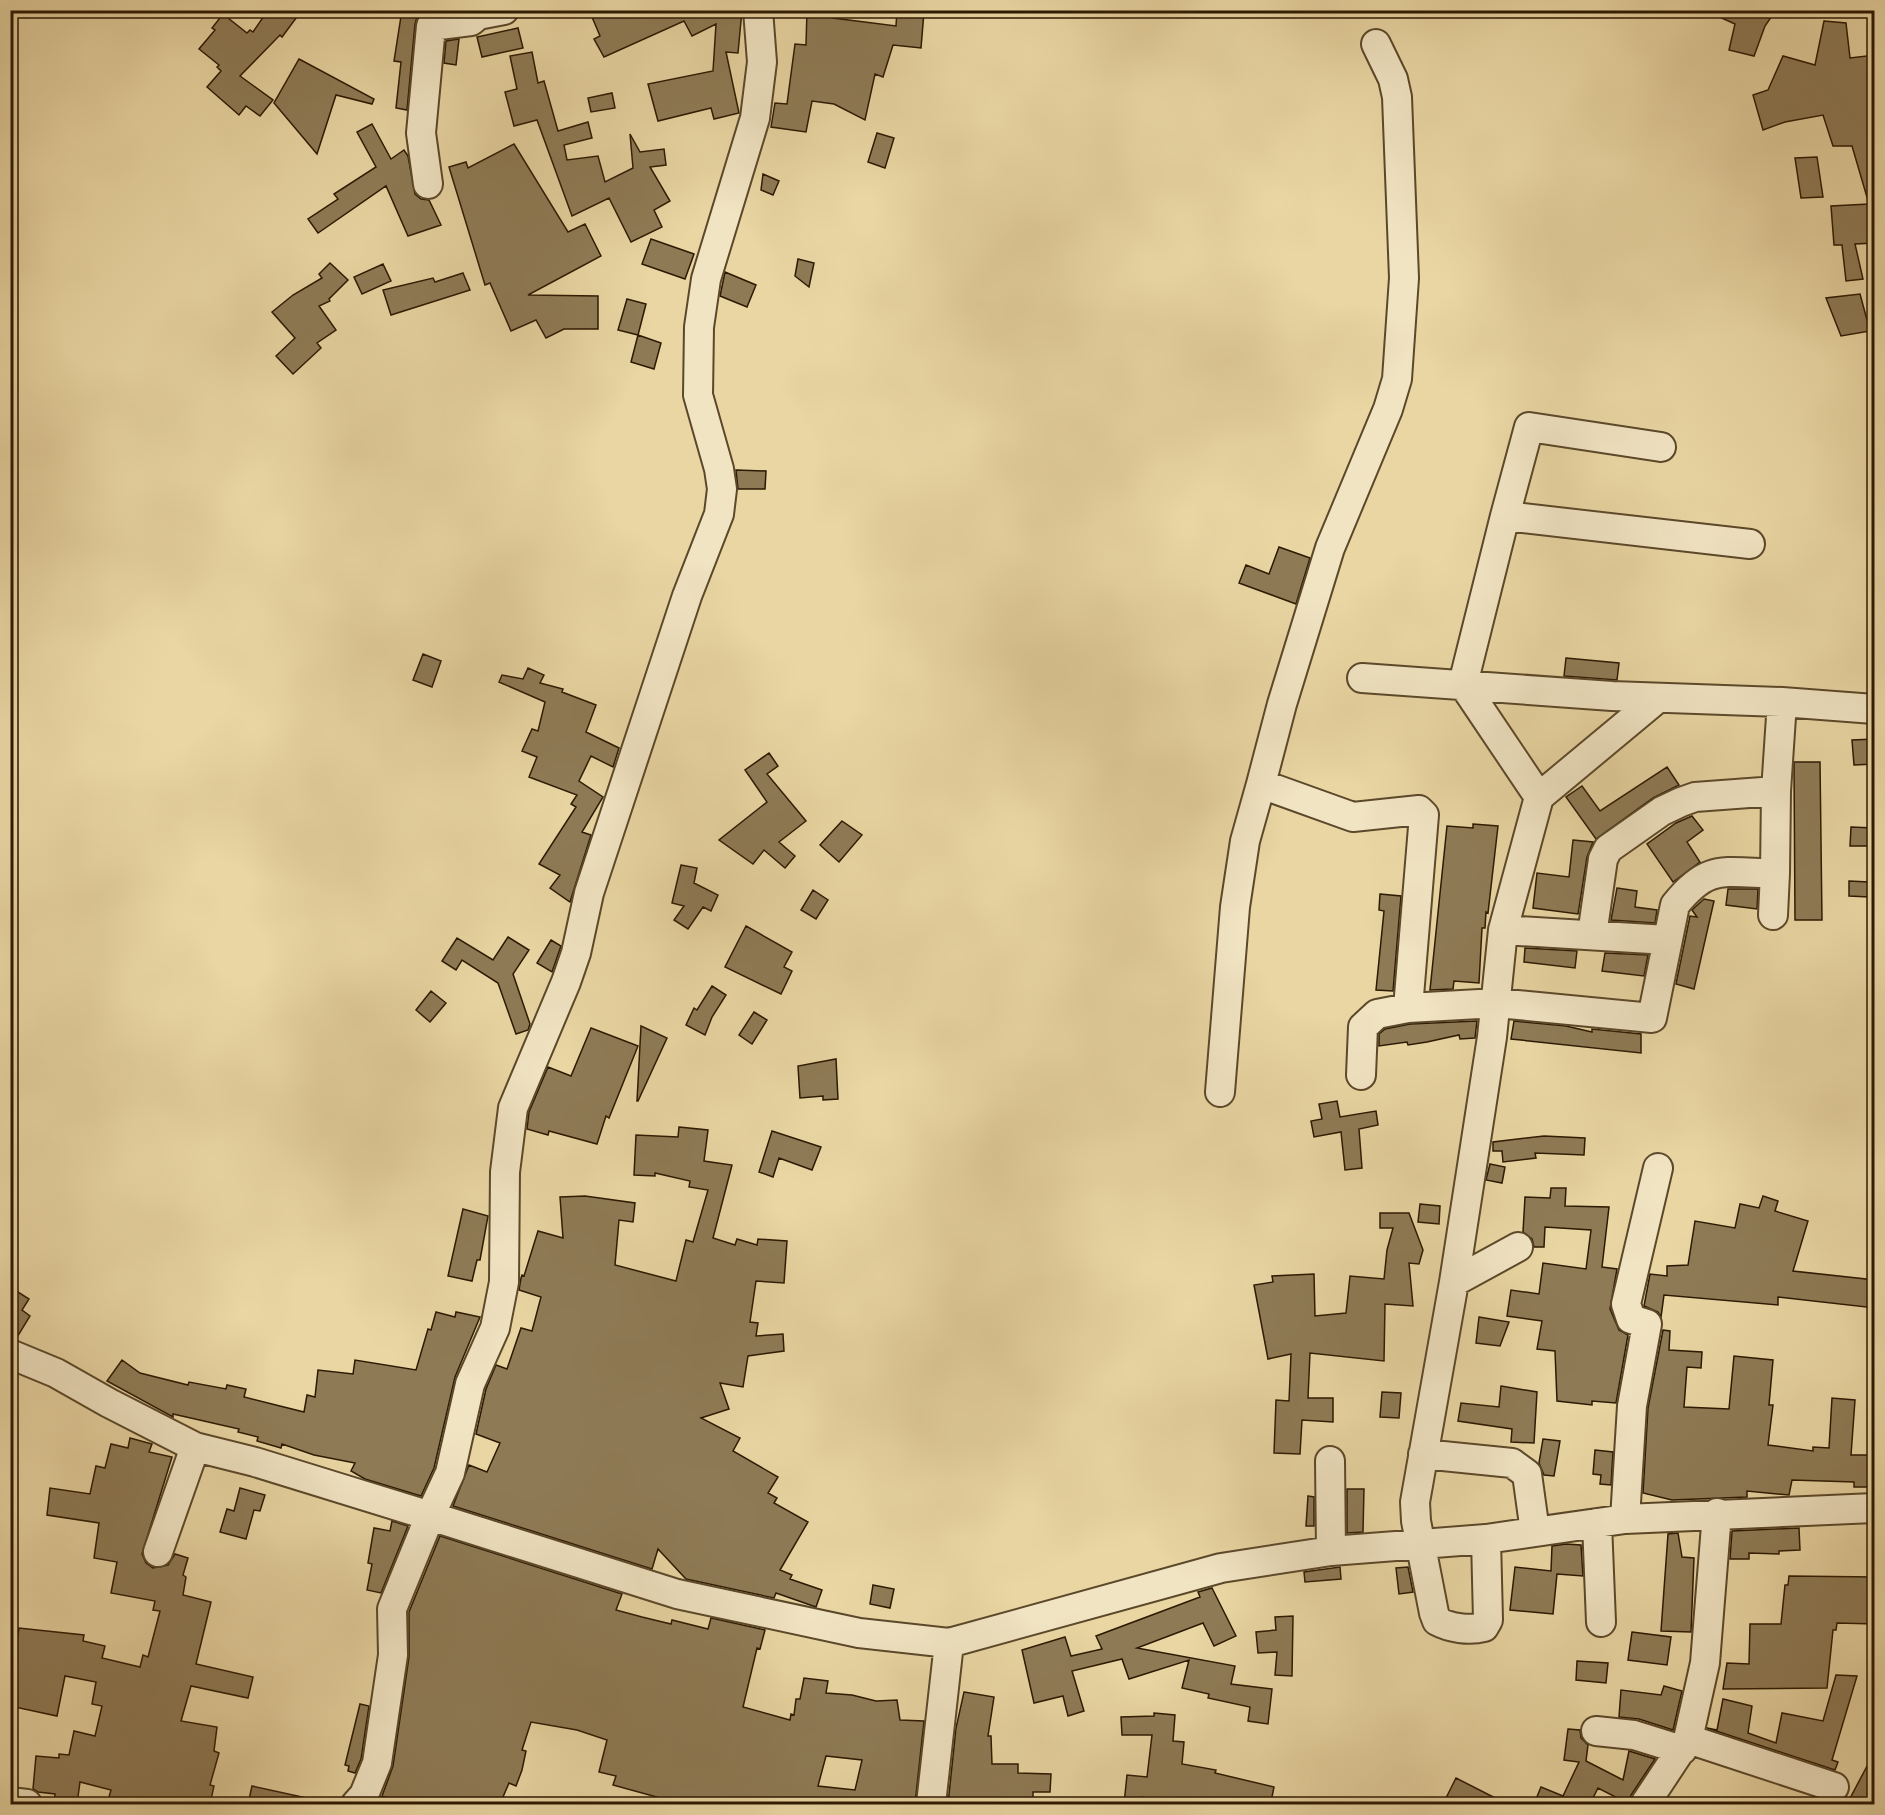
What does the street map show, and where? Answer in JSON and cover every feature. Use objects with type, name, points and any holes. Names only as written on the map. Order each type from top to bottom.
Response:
[{"type":"street","points":[[356,1804],[364,1795],[377,1763],[393,1655],[392,1609],[450,1473],[470,1384],[495,1328],[504,1282],[505,1172],[513,1108],[566,982],[576,953],[589,893],[687,596],[719,514],[722,489],[719,469],[698,395],[699,327],[706,279],[755,118],[762,62],[758,10]]},
{"type":"street","points":[[428,183],[421,133],[430,26],[471,21],[487,12]]},
{"type":"street","points":[[1220,1092],[1235,907],[1245,841],[1282,704],[1330,548],[1388,409],[1397,379],[1404,252],[1397,97],[1393,79],[1376,44]]},
{"type":"street","points":[[1539,797],[1463,684],[1529,427],[1661,447]]},
{"type":"street","points":[[1505,516],[1750,544]]},
{"type":"street","points":[[1362,678],[1658,698],[1782,702],[1875,710]]},
{"type":"street","points":[[1486,1539],[1488,1620],[1484,1627],[1478,1629],[1448,1627],[1437,1620],[1415,1502],[1454,1282],[1497,1003],[1503,930],[1539,797],[1658,698]]},
{"type":"street","points":[[1773,915],[1776,791],[1782,702]]},
{"type":"street","points":[[1261,784],[1353,817],[1419,810],[1424,815],[1408,1008]]},
{"type":"street","points":[[1592,935],[1603,859],[1608,849],[1662,811],[1695,797],[1776,791]]},
{"type":"street","points":[[1361,1075],[1364,1027],[1377,1014],[1408,1008],[1497,1003],[1652,1018],[1674,905],[1701,878],[1722,871],[1775,873]]},
{"type":"street","points":[[1503,930],[1667,940]]},
{"type":"street","points":[[1626,1519],[1632,1406],[1647,1324],[1631,1319],[1626,1304],[1658,1168]]},
{"type":"street","points":[[1454,1282],[1518,1246]]},
{"type":"street","points":[[10,1354],[56,1372],[109,1403],[195,1447],[255,1462],[677,1594],[859,1634],[949,1643],[1221,1568],[1331,1551],[1486,1539],[1626,1519],[1717,1513],[1875,1508]]},
{"type":"street","points":[[158,1552],[195,1447]]},
{"type":"street","points":[[1423,1454],[1512,1463],[1520,1468],[1527,1474],[1535,1532]]},
{"type":"street","points":[[1330,1461],[1331,1551]]},
{"type":"street","points":[[1645,1804],[1685,1745],[1706,1663],[1717,1513]]},
{"type":"street","points":[[1597,1523],[1601,1622]]},
{"type":"street","points":[[930,1804],[949,1643]]},
{"type":"street","points":[[1596,1731],[1634,1735],[1685,1745],[1834,1787]]},
{"type":"street","points":[[10,1802],[27,1804]]},
{"type":"building","points":[[268,10],[302,10],[282,37],[280,35],[240,76],[273,100],[260,116],[246,106],[239,115],[207,87],[221,71],[217,67],[219,65],[199,49],[215,30],[212,28],[223,14],[247,33],[250,30],[253,32]]},
{"type":"building","points":[[402,10],[426,10],[417,17],[415,24],[407,110],[396,108],[401,62],[394,61]]},
{"type":"building","points":[[589,10],[742,10],[738,53],[726,52],[739,113],[714,119],[711,108],[658,121],[648,84],[713,71],[716,24],[692,36],[684,21],[604,57],[594,39],[600,36]]},
{"type":"building","points":[[807,10],[834,10],[833,18],[896,26],[897,10],[924,12],[921,48],[893,45],[883,77],[875,74],[865,120],[834,104],[812,101],[806,132],[771,127],[775,103],[787,104],[795,44],[806,45]]},
{"type":"building","points":[[1704,10],[1776,10],[1765,26],[1754,56],[1729,50],[1735,24]]},
{"type":"building","points":[[1824,21],[1846,23],[1850,58],[1875,55],[1875,243],[1855,244],[1863,279],[1846,281],[1842,245],[1834,245],[1831,206],[1869,204],[1852,146],[1833,146],[1823,115],[1785,122],[1763,130],[1753,95],[1768,90],[1783,56],[1815,65]]},
{"type":"building","points":[[518,28],[523,48],[482,57],[477,37]]},
{"type":"building","points":[[459,39],[456,65],[444,63],[446,41]]},
{"type":"building","points":[[532,52],[538,83],[544,81],[558,131],[588,122],[592,138],[564,145],[567,160],[598,156],[605,182],[633,168],[630,134],[640,152],[664,149],[666,165],[650,167],[670,201],[654,210],[662,227],[631,242],[609,198],[572,216],[537,120],[514,126],[505,92],[517,89],[510,56]]},
{"type":"building","points":[[299,59],[374,99],[372,104],[336,95],[317,154],[274,103]]},
{"type":"building","points":[[612,93],[615,108],[591,112],[588,98]]},
{"type":"building","points":[[372,124],[391,159],[404,150],[408,156],[415,194],[421,199],[429,200],[441,225],[408,236],[386,186],[318,233],[308,219],[338,199],[334,194],[376,167],[357,132]]},
{"type":"building","points":[[877,133],[894,138],[885,168],[868,162]]},
{"type":"building","points":[[514,144],[568,232],[585,224],[601,256],[528,295],[598,296],[598,329],[564,329],[546,338],[536,320],[511,331],[490,283],[485,285],[449,167],[466,162],[468,168]]},
{"type":"building","points":[[1817,157],[1823,197],[1801,198],[1795,158]]},
{"type":"building","points":[[763,174],[779,181],[773,195],[761,190]]},
{"type":"building","points":[[651,239],[694,254],[685,279],[642,264]]},
{"type":"building","points":[[798,259],[814,263],[809,287],[795,276]]},
{"type":"building","points":[[330,263],[348,280],[329,299],[330,301],[319,306],[336,330],[317,343],[321,348],[293,374],[276,356],[295,338],[272,312],[293,295],[322,278],[319,274]]},
{"type":"building","points":[[383,264],[391,281],[362,294],[354,277]]},
{"type":"building","points":[[725,272],[756,285],[747,307],[720,296]]},
{"type":"building","points":[[463,273],[470,290],[391,315],[383,290],[433,278],[435,282]]},
{"type":"building","points":[[1860,294],[1870,331],[1841,336],[1826,298]]},
{"type":"building","points":[[627,299],[646,304],[638,335],[618,330]]},
{"type":"building","points":[[638,335],[661,343],[654,369],[631,362]]},
{"type":"building","points":[[736,470],[766,471],[765,489],[738,489]]},
{"type":"building","points":[[1279,547],[1310,558],[1296,604],[1239,583],[1246,565],[1269,574]]},
{"type":"building","points":[[423,654],[441,661],[432,687],[413,680]]},
{"type":"building","points":[[1566,658],[1619,663],[1617,680],[1564,676]]},
{"type":"building","points":[[528,668],[544,675],[540,683],[563,689],[562,692],[596,705],[586,732],[619,748],[613,767],[591,756],[579,781],[603,797],[582,832],[591,835],[570,902],[550,888],[560,875],[539,864],[576,807],[571,804],[577,795],[529,777],[537,757],[522,751],[532,729],[538,731],[545,702],[499,682],[502,675],[523,679]]},
{"type":"building","points":[[1875,739],[1875,764],[1854,765],[1852,740]]},
{"type":"building","points":[[769,753],[778,766],[767,774],[806,821],[779,842],[795,856],[785,868],[764,850],[753,864],[719,840],[767,802],[745,770]]},
{"type":"building","points":[[1794,762],[1820,762],[1822,920],[1795,920]]},
{"type":"building","points":[[1667,767],[1679,785],[1653,798],[1596,839],[1566,797],[1582,786],[1600,811]]},
{"type":"building","points":[[1692,816],[1703,830],[1687,842],[1700,862],[1673,882],[1647,844],[1676,823]]},
{"type":"building","points":[[842,821],[862,835],[839,862],[820,845]]},
{"type":"building","points":[[1473,824],[1498,826],[1488,913],[1486,912],[1485,928],[1482,928],[1479,983],[1454,981],[1453,989],[1430,990],[1447,826],[1473,828]]},
{"type":"building","points":[[1851,827],[1873,828],[1873,846],[1850,846]]},
{"type":"building","points":[[1573,840],[1593,842],[1587,857],[1578,914],[1533,908],[1537,873],[1569,877]]},
{"type":"building","points":[[681,865],[697,868],[694,883],[718,895],[711,911],[703,907],[688,929],[674,920],[684,906],[672,903]]},
{"type":"building","points":[[1849,881],[1869,882],[1869,897],[1849,896]]},
{"type":"building","points":[[1617,888],[1637,891],[1635,907],[1657,910],[1655,923],[1611,920]]},
{"type":"building","points":[[1728,889],[1758,889],[1757,909],[1726,905]]},
{"type":"building","points":[[813,890],[828,900],[816,919],[801,910]]},
{"type":"building","points":[[1380,894],[1401,896],[1393,991],[1376,990],[1384,911],[1379,910]]},
{"type":"building","points":[[1704,899],[1714,901],[1694,989],[1676,984],[1690,916],[1697,917],[1692,910]]},
{"type":"building","points":[[746,926],[792,952],[784,967],[792,971],[781,994],[725,967]]},
{"type":"building","points":[[508,937],[529,950],[513,974],[530,1024],[528,1030],[516,1034],[498,983],[462,960],[456,970],[442,961],[457,938],[493,960]]},
{"type":"building","points":[[551,940],[561,946],[552,972],[537,963]]},
{"type":"building","points":[[1525,948],[1577,951],[1575,968],[1524,962]]},
{"type":"building","points":[[1605,953],[1648,955],[1644,976],[1602,971]]},
{"type":"building","points":[[712,986],[726,995],[712,1017],[705,1035],[686,1025],[694,1008],[697,1010]]},
{"type":"building","points":[[431,991],[446,1003],[430,1022],[416,1010]]},
{"type":"building","points":[[754,1012],[767,1020],[752,1044],[739,1035]]},
{"type":"building","points":[[1477,1021],[1475,1038],[1460,1039],[1459,1035],[1408,1045],[1407,1042],[1379,1046],[1379,1034],[1385,1029],[1410,1024]]},
{"type":"building","points":[[1514,1021],[1566,1026],[1592,1032],[1592,1029],[1641,1034],[1641,1053],[1511,1039]]},
{"type":"building","points":[[641,1026],[667,1038],[637,1101]]},
{"type":"building","points":[[591,1028],[638,1046],[609,1118],[606,1116],[597,1144],[549,1131],[548,1135],[527,1129],[529,1112],[548,1067],[571,1076]]},
{"type":"building","points":[[836,1059],[838,1099],[823,1100],[823,1096],[800,1098],[798,1066]]},
{"type":"building","points":[[1337,1101],[1340,1117],[1376,1111],[1378,1125],[1359,1129],[1362,1168],[1345,1170],[1341,1132],[1314,1137],[1311,1121],[1322,1119],[1319,1104]]},
{"type":"building","points":[[679,1127],[708,1130],[704,1161],[732,1165],[713,1238],[735,1245],[737,1239],[757,1245],[758,1239],[787,1241],[784,1283],[756,1281],[750,1322],[758,1323],[756,1336],[783,1334],[784,1351],[748,1356],[743,1387],[720,1383],[729,1409],[701,1418],[740,1438],[733,1451],[778,1477],[768,1493],[777,1498],[774,1503],[808,1522],[780,1570],[792,1575],[790,1579],[822,1590],[816,1607],[776,1593],[774,1598],[686,1579],[658,1549],[652,1569],[453,1506],[469,1465],[487,1472],[500,1443],[476,1434],[486,1389],[496,1365],[507,1369],[521,1328],[532,1331],[541,1297],[519,1290],[521,1278],[522,1275],[524,1276],[538,1231],[563,1238],[560,1197],[585,1196],[635,1203],[633,1222],[619,1220],[615,1265],[676,1281],[686,1240],[693,1242],[708,1190],[689,1187],[690,1181],[655,1173],[655,1176],[634,1175],[636,1135],[678,1137]]},
{"type":"building","points":[[772,1131],[821,1147],[812,1170],[779,1158],[773,1177],[759,1172]]},
{"type":"building","points":[[1544,1136],[1585,1138],[1584,1155],[1535,1153],[1536,1158],[1503,1162],[1502,1151],[1493,1151],[1493,1142]]},
{"type":"building","points":[[1490,1164],[1505,1167],[1502,1183],[1486,1180]]},
{"type":"building","points":[[1551,1188],[1566,1188],[1565,1206],[1609,1207],[1602,1267],[1617,1269],[1610,1309],[1619,1330],[1628,1335],[1616,1403],[1592,1401],[1592,1405],[1557,1401],[1555,1351],[1537,1349],[1542,1321],[1507,1316],[1511,1290],[1539,1294],[1543,1263],[1586,1269],[1591,1230],[1545,1227],[1544,1247],[1534,1247],[1532,1239],[1523,1232],[1525,1197],[1550,1198]]},
{"type":"building","points":[[1763,1196],[1778,1201],[1775,1211],[1808,1221],[1793,1271],[1875,1280],[1875,1308],[1778,1297],[1778,1305],[1664,1295],[1661,1317],[1658,1312],[1644,1306],[1650,1274],[1667,1276],[1667,1266],[1688,1265],[1695,1221],[1735,1228],[1740,1204],[1759,1208]]},
{"type":"building","points":[[1420,1204],[1440,1206],[1439,1224],[1418,1222]]},
{"type":"building","points":[[463,1209],[488,1216],[480,1260],[477,1260],[472,1281],[448,1276]]},
{"type":"building","points":[[1380,1213],[1409,1213],[1423,1250],[1419,1264],[1409,1263],[1413,1306],[1385,1304],[1384,1361],[1310,1353],[1308,1398],[1333,1398],[1333,1422],[1302,1420],[1300,1454],[1274,1453],[1276,1400],[1289,1401],[1291,1354],[1268,1359],[1254,1285],[1273,1282],[1272,1276],[1314,1274],[1315,1316],[1346,1313],[1350,1276],[1384,1279],[1387,1250],[1393,1228],[1380,1228]]},
{"type":"building","points":[[10,1287],[29,1299],[22,1310],[30,1316],[16,1339],[10,1338]]},
{"type":"building","points":[[436,1312],[455,1317],[456,1312],[480,1317],[455,1377],[434,1468],[421,1496],[365,1479],[351,1471],[355,1463],[314,1455],[282,1444],[281,1448],[257,1441],[258,1437],[238,1432],[239,1429],[173,1414],[173,1417],[107,1381],[122,1360],[140,1373],[188,1385],[189,1382],[226,1389],[227,1385],[246,1389],[244,1397],[304,1412],[307,1395],[315,1397],[318,1370],[353,1374],[355,1360],[416,1370],[428,1329],[431,1330]]},
{"type":"building","points":[[1479,1317],[1509,1322],[1500,1346],[1476,1343]]},
{"type":"building","points":[[1663,1330],[1670,1331],[1669,1350],[1702,1352],[1701,1368],[1687,1367],[1684,1407],[1729,1409],[1734,1356],[1773,1360],[1769,1405],[1773,1405],[1768,1445],[1813,1451],[1813,1447],[1829,1448],[1832,1398],[1855,1400],[1851,1455],[1875,1455],[1875,1487],[1854,1487],[1854,1482],[1792,1480],[1789,1495],[1747,1491],[1747,1497],[1672,1500],[1643,1493],[1648,1408]]},
{"type":"building","points":[[1501,1386],[1537,1392],[1534,1443],[1511,1442],[1512,1429],[1458,1421],[1461,1403],[1499,1407]]},
{"type":"building","points":[[1382,1392],[1401,1393],[1399,1418],[1380,1417]]},
{"type":"building","points":[[130,1438],[152,1444],[149,1452],[172,1457],[142,1554],[146,1563],[153,1568],[168,1565],[175,1554],[188,1558],[183,1575],[186,1577],[183,1595],[211,1602],[196,1664],[253,1677],[248,1698],[191,1686],[181,1721],[217,1727],[214,1751],[219,1753],[210,1785],[214,1786],[210,1804],[107,1804],[111,1790],[80,1782],[77,1804],[54,1804],[55,1794],[38,1792],[33,1789],[36,1756],[59,1758],[59,1754],[69,1755],[74,1731],[95,1736],[102,1706],[92,1704],[96,1682],[65,1676],[57,1716],[10,1706],[10,1653],[15,1654],[19,1628],[84,1635],[83,1641],[105,1646],[102,1658],[140,1667],[143,1655],[148,1657],[160,1611],[153,1610],[155,1601],[111,1593],[117,1562],[94,1558],[99,1523],[47,1515],[50,1488],[90,1494],[96,1466],[105,1468],[111,1444],[128,1448]]},
{"type":"building","points":[[1543,1439],[1560,1441],[1554,1476],[1544,1475],[1539,1463]]},
{"type":"building","points":[[1595,1450],[1613,1452],[1611,1485],[1600,1484],[1601,1475],[1593,1474]]},
{"type":"building","points":[[240,1488],[265,1495],[260,1511],[254,1510],[246,1539],[220,1532],[227,1509],[234,1511]]},
{"type":"building","points":[[1347,1489],[1364,1489],[1363,1532],[1347,1533]]},
{"type":"building","points":[[1308,1496],[1314,1497],[1314,1526],[1306,1526]]},
{"type":"building","points":[[392,1521],[408,1526],[381,1593],[367,1590],[372,1564],[368,1563],[374,1528],[390,1531]]},
{"type":"building","points":[[1799,1528],[1800,1550],[1779,1551],[1779,1554],[1749,1553],[1749,1559],[1730,1559],[1732,1531]]},
{"type":"building","points":[[1678,1533],[1682,1557],[1694,1558],[1691,1632],[1661,1631],[1668,1534]]},
{"type":"building","points":[[440,1536],[622,1594],[616,1610],[671,1624],[672,1620],[708,1629],[711,1618],[765,1630],[760,1649],[757,1648],[743,1707],[790,1720],[791,1714],[794,1715],[796,1699],[800,1699],[804,1678],[828,1681],[826,1693],[852,1695],[876,1701],[897,1700],[900,1720],[924,1721],[915,1804],[682,1804],[613,1785],[616,1776],[599,1772],[607,1740],[577,1730],[531,1722],[522,1750],[526,1751],[516,1786],[509,1783],[500,1804],[401,1804],[382,1796],[393,1766],[409,1657],[409,1612]],"holes":[[[826,1756],[862,1760],[855,1790],[818,1786]]]},
{"type":"building","points":[[1581,1545],[1583,1576],[1557,1574],[1553,1614],[1510,1610],[1515,1567],[1551,1571],[1552,1546]]},
{"type":"building","points":[[1340,1567],[1341,1579],[1305,1582],[1304,1572]]},
{"type":"building","points":[[1408,1567],[1413,1592],[1399,1594],[1396,1568]]},
{"type":"building","points":[[1789,1576],[1875,1577],[1875,1624],[1837,1623],[1836,1630],[1833,1630],[1827,1688],[1723,1689],[1727,1663],[1749,1664],[1750,1624],[1781,1624],[1785,1585],[1788,1585]]},
{"type":"building","points":[[873,1585],[894,1589],[890,1608],[870,1604]]},
{"type":"building","points":[[1212,1588],[1236,1636],[1214,1646],[1203,1623],[1137,1648],[1235,1666],[1231,1684],[1272,1689],[1268,1724],[1248,1721],[1250,1707],[1208,1698],[1209,1694],[1182,1688],[1189,1660],[1129,1679],[1122,1659],[1072,1671],[1084,1711],[1068,1716],[1063,1696],[1034,1703],[1022,1650],[1065,1637],[1071,1656],[1102,1649],[1096,1636],[1200,1597],[1198,1592]]},
{"type":"building","points":[[1293,1616],[1292,1676],[1275,1675],[1277,1652],[1258,1653],[1256,1632],[1276,1630],[1275,1617]]},
{"type":"building","points":[[1632,1632],[1671,1637],[1667,1665],[1628,1660]]},
{"type":"building","points":[[1577,1661],[1608,1663],[1606,1683],[1576,1680]]},
{"type":"building","points":[[1836,1675],[1857,1676],[1832,1760],[1838,1762],[1835,1770],[1707,1728],[1717,1730],[1723,1699],[1752,1706],[1748,1733],[1776,1743],[1782,1713],[1823,1721]]},
{"type":"building","points":[[1664,1686],[1682,1691],[1673,1730],[1639,1719],[1619,1717],[1621,1690],[1661,1695]]},
{"type":"building","points":[[964,1692],[994,1697],[988,1736],[991,1736],[992,1764],[1018,1764],[1018,1773],[1051,1774],[1050,1792],[1033,1792],[1033,1802],[948,1804],[956,1728]]},
{"type":"building","points":[[360,1704],[369,1706],[361,1759],[355,1773],[348,1771],[349,1766],[345,1765]]},
{"type":"building","points":[[1154,1713],[1175,1715],[1173,1741],[1184,1742],[1182,1764],[1216,1770],[1215,1773],[1274,1787],[1271,1802],[1261,1800],[1260,1804],[1185,1804],[1141,1797],[1140,1804],[1124,1804],[1127,1775],[1147,1777],[1152,1735],[1122,1735],[1121,1717],[1154,1716]]},
{"type":"building","points":[[1568,1729],[1580,1730],[1581,1738],[1588,1745],[1586,1761],[1623,1780],[1629,1751],[1655,1759],[1631,1795],[1629,1804],[1598,1788],[1590,1804],[1534,1804],[1541,1787],[1563,1796],[1579,1762],[1564,1760]]},
{"type":"building","points":[[1875,1751],[1875,1804],[1847,1804]]},
{"type":"building","points":[[1456,1778],[1507,1804],[1443,1804]]},
{"type":"building","points":[[252,1786],[307,1798],[306,1804],[248,1804]]}]
